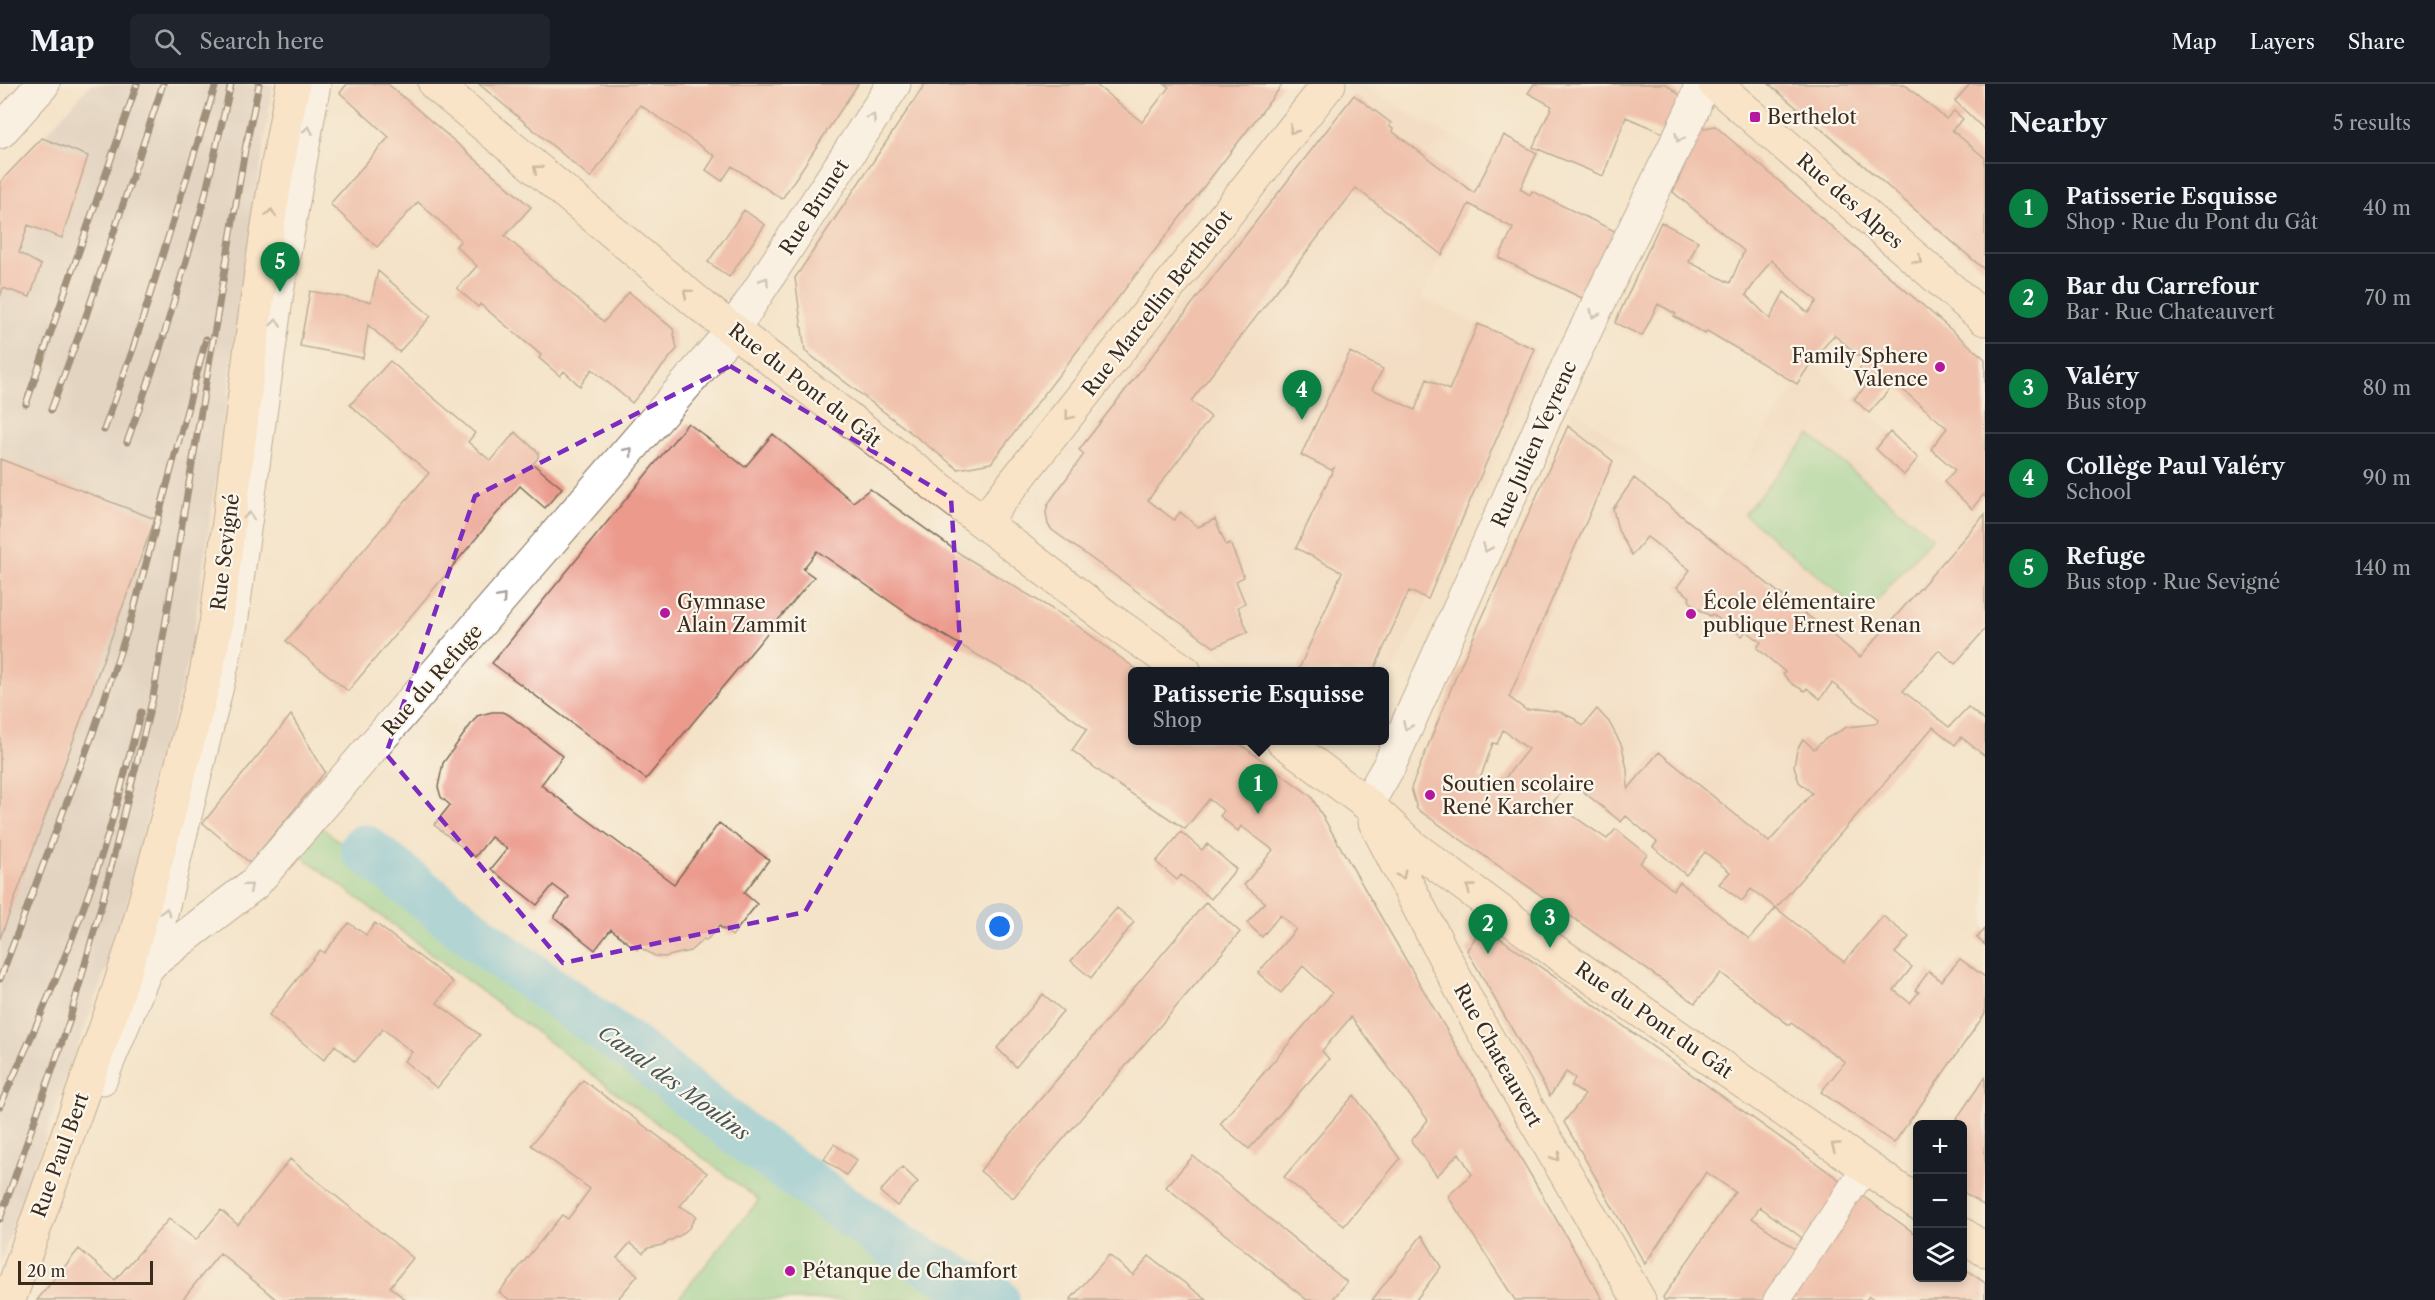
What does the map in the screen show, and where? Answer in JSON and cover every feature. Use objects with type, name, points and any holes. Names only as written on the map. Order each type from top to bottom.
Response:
[{"type":"street","points":[[0,132],[43,84]]},
{"type":"street","name":"Rue Sevigné","points":[[112,1010],[146,901],[206,674],[216,624],[259,295],[293,84]]},
{"type":"street","name":"Rue du Pont du Gât","points":[[435,84],[733,330],[1108,618],[1178,667]]},
{"type":"street","name":"Rue Brunet","points":[[733,330],[894,84]]},
{"type":"street","name":"Rue Marcellin Berthelot","points":[[984,521],[1329,84]]},
{"type":"street","name":"Rue Julien Veyrenc","points":[[1366,804],[1389,766],[1568,366],[1693,109],[1701,84]]},
{"type":"street","name":"Rue des Alpes","points":[[1715,84],[1985,319]]},
{"type":"street","name":"Rue du Refuge","points":[[112,1010],[152,962],[254,884],[733,330]]},
{"type":"street","name":"Rue du Pont du Gât","points":[[1287,745],[1366,804],[1413,847],[1550,948],[1913,1200]]},
{"type":"street","name":"Rue Chateauvert","points":[[1366,804],[1478,1022],[1638,1300]]},
{"type":"street","name":"Rue Paul Bert","points":[[9,1300],[112,1010]]},
{"type":"street","points":[[1967,1237],[1985,1250]]},
{"type":"lane","points":[[0,151],[45,103],[59,84]]},
{"type":"lane","points":[[19,1300],[152,962],[185,834],[234,624],[280,292],[317,84]]},
{"type":"lane","points":[[1777,1300],[1866,1168]]},
{"type":"highlighted area","points":[[730,366],[951,498],[960,642],[805,912],[563,963],[386,754],[475,496]]},
{"type":"shaded area","points":[[91,84],[273,84],[192,645],[121,928],[0,1263],[0,298],[3,288],[30,296],[41,266],[19,253],[28,225],[62,238],[88,156],[42,138]]},
{"type":"shaded area","points":[[1348,84],[1359,84],[1492,159],[1421,298],[1546,356],[1389,681],[1389,667],[1237,667],[1048,535],[1036,507],[1036,495],[1040,485]]},
{"type":"shaded area","name":"École élémentaire publique Ernest Renan","points":[[1813,361],[1982,517],[1860,657],[1939,719],[1776,908],[1509,697],[1457,674],[1575,409],[1711,511]]},
{"type":"green space","points":[[1810,435],[1932,537],[1865,615],[1744,514]]},
{"type":"green space","points":[[310,819],[789,1184],[975,1300],[677,1300],[759,1200],[287,845]]},
{"type":"building","points":[[347,84],[388,84],[531,207],[505,236],[604,322],[629,292],[673,329],[677,349],[632,403],[592,369],[580,386],[564,371],[560,376],[539,358],[541,355],[480,304],[478,307],[457,288],[477,266],[456,246],[461,240],[418,202],[377,247],[330,204],[389,137],[340,93]]},
{"type":"building","points":[[479,84],[858,84],[782,199],[732,166],[722,181],[706,170],[715,156],[640,105],[591,178]]},
{"type":"building","points":[[925,84],[1095,84],[1142,122],[1169,87],[1164,84],[1283,84],[991,463],[958,469],[805,351],[795,278]]},
{"type":"building","points":[[1534,84],[1666,84],[1681,96],[1663,133],[1626,117],[1603,176],[1533,147],[1552,106],[1528,93]]},
{"type":"building","points":[[1769,84],[1904,84],[1946,119],[1954,111],[1963,119],[1952,130],[1985,158],[1985,270]]},
{"type":"building","points":[[1970,84],[1985,84],[1985,130],[1955,101]]},
{"type":"building","points":[[1354,95],[1391,123],[1389,126],[1393,129],[1392,131],[1474,193],[1504,135],[1537,153],[1520,189],[1530,195],[1532,191],[1621,234],[1588,301],[1499,258],[1513,228],[1469,204],[1442,255],[1356,188],[1191,401],[1211,417],[1148,500],[1174,520],[1180,512],[1198,527],[1215,519],[1226,545],[1230,543],[1244,577],[1236,581],[1245,603],[1238,607],[1248,632],[1214,647],[1052,530],[1048,525],[1046,512],[1048,504],[1084,454],[1079,450]]},
{"type":"building","points":[[1715,126],[1985,359],[1985,497],[1983,495],[1972,509],[1944,482],[1955,470],[1931,449],[1947,428],[1895,383],[1869,413],[1854,399],[1867,385],[1855,375],[1865,361],[1834,335],[1797,384],[1707,331],[1705,334],[1658,304],[1642,336],[1615,323],[1661,222],[1698,241],[1689,262],[1730,283],[1744,251],[1673,192],[1700,129]],"holes":[[[1771,260],[1817,301],[1808,313],[1784,292],[1770,319],[1746,295]]]},
{"type":"building","points":[[42,138],[88,156],[62,238],[28,225],[19,253],[41,265],[30,297],[3,288],[0,297],[0,182]]},
{"type":"building","points":[[744,210],[765,225],[729,277],[708,262]]},
{"type":"building","points":[[378,271],[431,316],[399,352],[368,325],[363,358],[300,346],[310,291],[371,302]]},
{"type":"building","points":[[1478,324],[1535,349],[1428,599],[1409,591],[1375,667],[1300,667],[1342,572],[1296,548],[1334,468],[1331,470],[1301,455],[1350,352],[1383,369],[1372,389],[1415,410],[1427,379],[1449,390]]},
{"type":"building","points":[[390,361],[475,433],[468,442],[491,461],[515,432],[538,452],[538,458],[533,464],[562,488],[545,508],[520,486],[348,691],[286,641],[429,473],[350,405]]},
{"type":"building","points":[[688,423],[745,467],[773,434],[853,502],[870,489],[962,555],[1067,618],[1133,667],[1128,667],[1128,745],[1241,745],[1311,796],[1603,1300],[1515,1300],[1449,1198],[1449,1195],[1472,1174],[1459,1153],[1437,1176],[1411,1141],[1428,1120],[1351,1017],[1322,1051],[1329,1059],[1249,1149],[1220,1124],[1332,993],[1303,966],[1281,993],[1258,973],[1296,929],[1280,915],[1262,937],[1247,923],[1265,902],[1244,885],[1273,850],[1241,826],[1238,831],[1220,816],[1224,811],[1209,799],[1185,829],[1112,781],[1072,750],[1087,729],[1022,681],[914,618],[817,551],[803,569],[814,577],[646,779],[492,663]]},
{"type":"building","points":[[1568,426],[1613,461],[1509,697],[1526,710],[1560,712],[1575,719],[1583,726],[1597,709],[1609,722],[1622,746],[1628,789],[1659,752],[1769,842],[1812,793],[1799,782],[1794,766],[1797,750],[1803,739],[1814,749],[1825,739],[1847,727],[1875,724],[1879,719],[1832,683],[1820,699],[1807,688],[1805,691],[1792,684],[1783,674],[1785,672],[1757,648],[1761,642],[1746,631],[1742,636],[1712,614],[1710,616],[1694,606],[1689,600],[1690,597],[1677,587],[1690,570],[1647,537],[1632,555],[1618,530],[1613,509],[1634,478],[1860,657],[1985,514],[1985,629],[1955,664],[1939,650],[1903,691],[1949,727],[1968,707],[1985,721],[1985,756],[1961,737],[1955,745],[1933,727],[1776,908],[1844,962],[1883,916],[1909,937],[1895,953],[1912,967],[1894,990],[1910,1003],[1919,992],[1915,990],[1929,971],[1941,981],[1960,959],[1985,977],[1985,1014],[1894,1143],[1821,1092],[1845,1062],[1791,1023],[1789,1025],[1721,973],[1695,1003],[1417,809],[1411,788],[1457,674]],"holes":[[[1503,730],[1528,749],[1497,788],[1480,779],[1493,743],[1497,744]],[[1570,781],[1621,822],[1626,816],[1657,842],[1653,847],[1686,875],[1705,852],[1730,872],[1719,884],[1742,901],[1751,889],[1776,908],[1749,939],[1680,882],[1673,890],[1640,863],[1647,854],[1616,829],[1607,839],[1553,802]]]},
{"type":"building","points":[[1890,432],[1918,458],[1904,475],[1876,449]]},
{"type":"building","points":[[0,459],[155,519],[0,939]]},
{"type":"building","points":[[492,712],[509,715],[563,756],[541,785],[674,884],[719,823],[769,860],[744,893],[757,904],[732,936],[719,926],[706,941],[704,939],[690,951],[664,957],[655,956],[639,947],[637,950],[611,929],[595,950],[554,917],[569,897],[553,885],[537,905],[491,869],[507,849],[491,837],[475,857],[434,825],[450,805],[441,797],[438,787],[443,763],[477,716]]},
{"type":"building","points":[[291,715],[325,772],[250,863],[203,823]]},
{"type":"building","points":[[1181,832],[1202,850],[1207,844],[1236,869],[1211,899],[1181,875],[1177,880],[1156,862]]},
{"type":"building","points":[[1206,902],[1240,932],[1013,1198],[980,1171]]},
{"type":"building","points":[[1117,908],[1134,922],[1091,978],[1071,961]]},
{"type":"building","points":[[349,923],[366,935],[375,923],[453,982],[437,1003],[480,1035],[437,1088],[404,1061],[412,1052],[383,1029],[355,1062],[335,1045],[324,1060],[269,1015],[320,950],[324,953]]},
{"type":"building","points":[[1483,926],[1844,1183],[1805,1240],[1760,1207],[1752,1218],[1798,1251],[1765,1300],[1664,1300],[1663,1297],[1735,1192],[1706,1172],[1645,1264],[1564,1122],[1585,1095],[1571,1086],[1575,1078],[1566,1072],[1550,1096],[1467,950]]},
{"type":"building","points":[[1985,929],[1985,945],[1977,938]]},
{"type":"building","points":[[1043,994],[1063,1011],[1016,1067],[997,1048]]},
{"type":"building","points":[[1985,1077],[1985,1202],[1983,1205],[1967,1194],[1967,1120],[1956,1120]]},
{"type":"building","points":[[583,1080],[707,1173],[680,1206],[696,1216],[689,1228],[681,1235],[662,1245],[648,1248],[643,1253],[630,1243],[617,1258],[638,1275],[617,1300],[510,1300],[499,1292],[562,1215],[568,1219],[590,1189],[531,1145]]},
{"type":"building","points":[[1354,1095],[1400,1159],[1344,1226],[1284,1177]]},
{"type":"building","points":[[834,1144],[857,1160],[846,1175],[824,1159]]},
{"type":"building","points":[[1193,1156],[1347,1282],[1332,1300],[1307,1300],[1166,1187]]},
{"type":"building","points":[[290,1159],[413,1258],[390,1287],[406,1300],[277,1300],[220,1253],[182,1300],[37,1300],[79,1249],[115,1280],[169,1219],[196,1240],[221,1210],[238,1225]]},
{"type":"building","points":[[902,1167],[918,1182],[897,1206],[880,1192]]},
{"type":"building","points":[[1861,1195],[1913,1232],[1913,1282],[1967,1282],[1967,1270],[1985,1283],[1985,1300],[1875,1300],[1869,1296],[1866,1300],[1790,1300]]},
{"type":"building","points":[[1422,1235],[1441,1267],[1416,1300],[1372,1300]]},
{"type":"building","points":[[1109,1255],[1133,1275],[1149,1256],[1207,1300],[1070,1300]]},
{"type":"waterway","name":"Canal des Moulins","points":[[364,848],[500,954],[638,1053],[745,1138],[893,1244],[996,1300]]},
{"type":"railway","points":[[26,404],[137,84]]},
{"type":"railway","points":[[51,410],[86,316],[163,84]]},
{"type":"railway","points":[[104,430],[134,346],[216,84]]},
{"type":"railway","points":[[127,442],[158,355],[203,204],[231,84]]},
{"type":"railway","points":[[246,146],[259,84]]},
{"type":"railway","points":[[0,1219],[69,1022],[103,899],[153,697],[247,138]]},
{"type":"railway","points":[[0,979],[93,733],[132,616],[206,339]]},
{"type":"railway","points":[[0,1106],[45,1005],[86,901],[113,816],[141,712]]},
{"type":"place","name":"Berthelot","points":[[1755,117]]},
{"type":"place","name":"Refuge","points":[[280,292]]},
{"type":"place","name":"Family Sphere Valence","points":[[1940,367]]},
{"type":"place","name":"Collège Paul Valéry","points":[[1302,420]]},
{"type":"place","name":"Gymnase Alain Zammit","points":[[665,613]]},
{"type":"place","name":"École élémentaire publique Ernest Renan","points":[[1691,614]]},
{"type":"place","name":"Soutien scolaire René Karcher","points":[[1430,795]]},
{"type":"place","name":"Patisserie Esquisse","points":[[1258,814]]},
{"type":"place","name":"Valéry","points":[[1550,948]]},
{"type":"place","name":"Bar du Carrefour","points":[[1488,954]]},
{"type":"place","name":"Pétanque de Chamfort","points":[[790,1271]]}]
